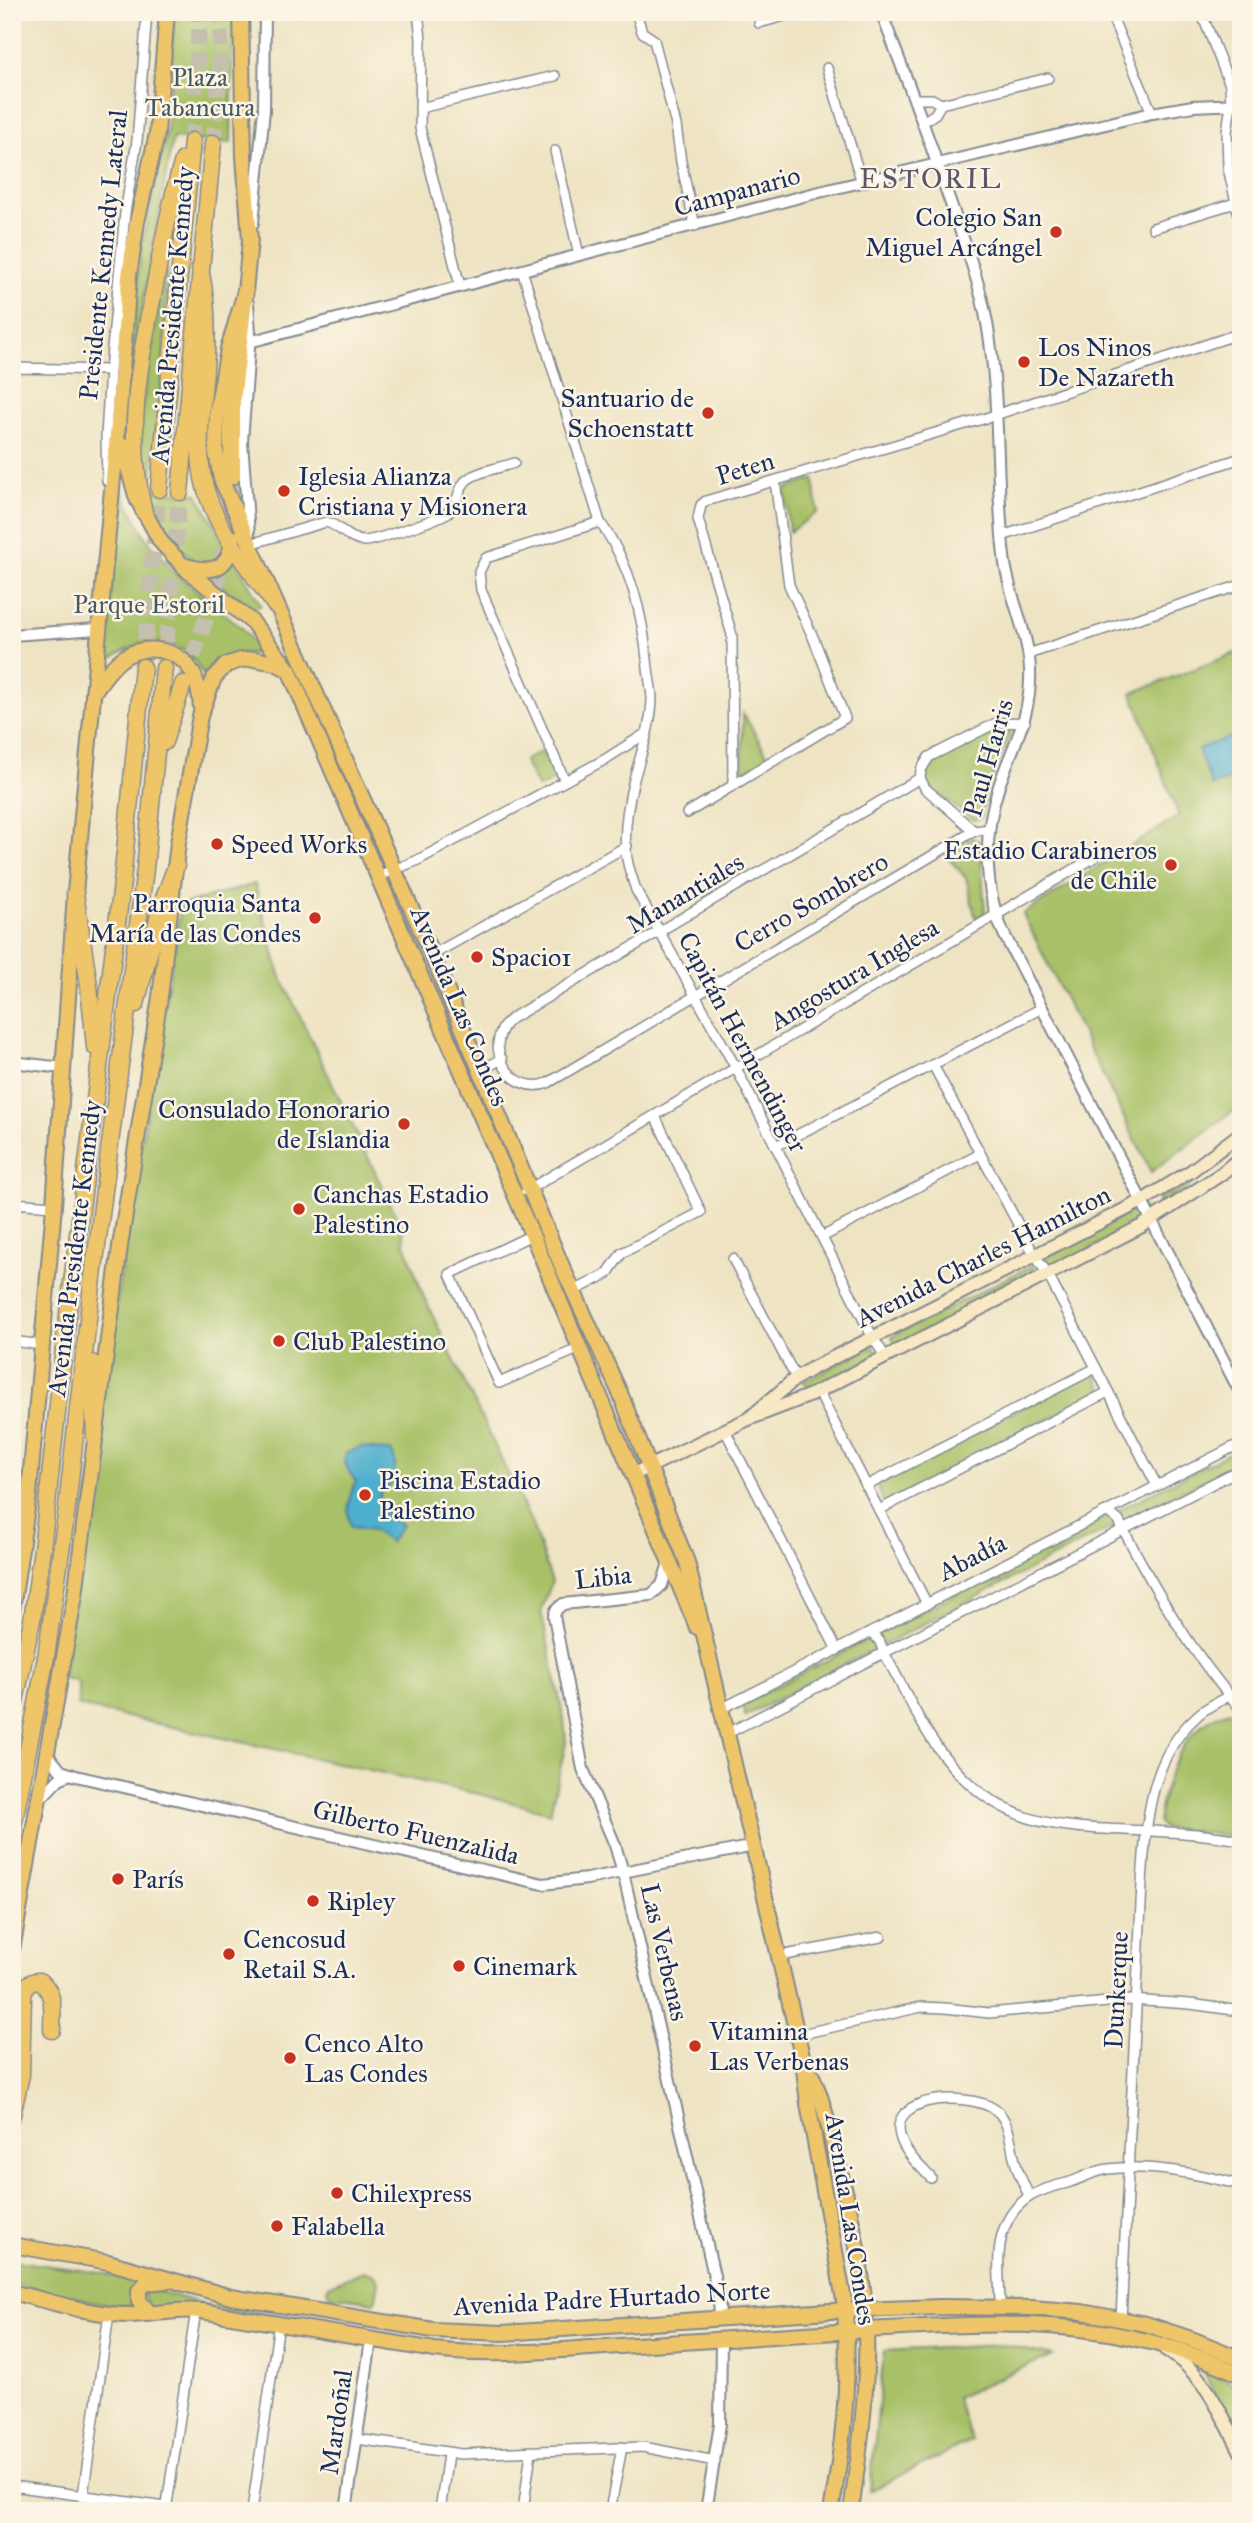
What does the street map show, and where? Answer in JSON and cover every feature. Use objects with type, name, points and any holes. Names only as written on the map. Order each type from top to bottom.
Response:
[{"type":"highway","name":"Avenida Presidente Kennedy","points":[[159,489],[192,141]]},
{"type":"highway","name":"Avenida Presidente Kennedy","points":[[180,492],[213,143]]},
{"type":"highway","points":[[144,512],[135,467],[134,420],[146,334],[170,205],[183,160]]},
{"type":"highway","points":[[200,269],[206,298],[207,326],[200,460],[208,498],[232,544],[275,606]]},
{"type":"highway","points":[[232,476],[232,401],[245,292]]},
{"type":"highway","name":"Avenida Presidente Kennedy","points":[[12,1715],[32,1620],[43,1541],[62,1364],[121,892],[143,667]]},
{"type":"highway","name":"Avenida Presidente Kennedy","points":[[12,1832],[51,1622],[71,1476],[90,1301],[145,869],[164,668]]},
{"type":"highway","points":[[153,785],[183,684]]},
{"type":"highway","points":[[125,1036],[145,975],[162,903],[176,866]]},
{"type":"highway","points":[[75,893],[99,1074]]},
{"type":"highway","points":[[90,1301],[95,1437]]},
{"type":"highway","points":[[12,2115],[21,2075],[23,1997],[30,1982],[39,1981],[49,1990],[52,2030]]},
{"type":"main road","points":[[12,1610],[29,1494],[54,1206],[75,893],[131,257],[157,134],[167,12]]},
{"type":"main road","name":"Avenida Las Condes","points":[[241,12],[244,156],[250,240],[245,292],[228,349],[216,424],[218,465],[230,503],[432,955],[530,1189],[620,1392],[691,1574],[803,2060],[808,2104],[845,2310],[845,2413],[831,2511]]},
{"type":"main road","name":"Avenida Las Condes","points":[[118,424],[127,470],[154,533],[179,563],[246,616],[289,670],[706,1647]]},
{"type":"main road","points":[[179,563],[204,569],[219,568],[228,559],[233,524],[230,503]]},
{"type":"main road","points":[[92,695],[109,672],[123,659],[139,651],[159,650],[180,659],[190,669],[198,690],[200,716]]},
{"type":"main road","points":[[12,1950],[75,1595],[127,1195],[160,997],[176,866],[200,716],[214,678],[226,665],[254,659],[289,670]]},
{"type":"main road","name":"Avenida Charles Hamilton","points":[[746,1420],[796,1378],[1142,1201],[1191,1171],[1241,1133]]},
{"type":"main road","name":"Avenida Charles Hamilton","points":[[632,1475],[746,1420],[814,1393],[1151,1220],[1221,1174],[1241,1157]]},
{"type":"main road","points":[[796,1378],[802,1389],[814,1393]]},
{"type":"main road","name":"Avenida Las Condes","points":[[803,2060],[821,2099],[844,2185],[857,2247],[865,2309],[861,2432],[850,2511]]},
{"type":"main road","name":"Avenida Padre Hurtado Norte","points":[[12,2245],[99,2260],[245,2299],[433,2330],[503,2333],[845,2310],[1000,2307],[1063,2310],[1121,2319],[1170,2332],[1241,2359]]},
{"type":"main road","points":[[150,2314],[139,2301],[140,2287],[148,2283],[174,2281]]},
{"type":"main road","name":"Avenida Padre Hurtado Norte","points":[[12,2292],[108,2314],[195,2310],[453,2353],[564,2350],[958,2324],[1032,2324],[1101,2331],[1156,2344],[1204,2359],[1241,2375]]},
{"type":"main road","points":[[564,2350],[577,2339],[582,2328]]},
{"type":"main road","points":[[1156,2344],[1179,2358],[1200,2379],[1236,2437],[1241,2452]]},
{"type":"street","name":"Presidente Kennedy Lateral","points":[[109,503],[106,437],[110,370],[125,213],[137,141],[147,12]]},
{"type":"street","name":"Avenida Las Condes","points":[[250,240],[264,110],[265,12]]},
{"type":"street","points":[[418,12],[423,144],[460,286]]},
{"type":"street","points":[[636,12],[642,32],[654,40],[678,132],[681,162],[695,226]]},
{"type":"street","points":[[759,23],[799,12]]},
{"type":"street","points":[[882,15],[908,12]]},
{"type":"street","points":[[1110,12],[1152,113]]},
{"type":"street","points":[[1201,12],[1236,104],[1227,148],[1241,224]]},
{"type":"street","name":"Paul Harris","points":[[882,15],[916,99],[971,256],[989,337],[1002,536],[1007,576],[1028,654],[1030,688],[1025,722],[999,785],[990,829],[989,872],[996,915],[1241,1394]]},
{"type":"street","points":[[827,68],[862,183]]},
{"type":"street","points":[[420,108],[555,76]]},
{"type":"street","points":[[916,99],[932,99],[941,104],[1048,78]]},
{"type":"street","points":[[923,121],[935,114],[941,104]]},
{"type":"street","name":"Campanario","points":[[249,342],[862,183],[1152,113],[1193,106],[1236,104]]},
{"type":"street","points":[[555,151],[579,255]]},
{"type":"street","points":[[1153,228],[1235,203]]},
{"type":"street","name":"Capitán Hermendinger","points":[[522,270],[600,522],[614,541],[635,591],[646,647],[652,701],[633,782],[626,846],[636,890],[736,1068],[873,1338],[885,1356]]},
{"type":"street","name":"Avenida Las Condes","points":[[245,292],[250,314],[242,442],[250,544]]},
{"type":"street","name":"Peten","points":[[733,786],[732,635],[698,519],[701,505],[706,501],[996,415],[1241,333]]},
{"type":"street","points":[[12,368],[110,370]]},
{"type":"street","points":[[1002,536],[1241,458]]},
{"type":"street","points":[[250,544],[326,522],[355,539],[371,540],[442,516],[454,506],[463,484],[469,478],[514,463]]},
{"type":"street","points":[[687,813],[842,721],[845,716],[789,585],[775,481]]},
{"type":"street","points":[[565,781],[481,590],[479,572],[486,558],[600,522]]},
{"type":"street","points":[[1028,654],[1241,585]]},
{"type":"street","points":[[12,635],[98,629]]},
{"type":"street","name":"Manantiales","points":[[502,1059],[496,1043],[500,1031],[508,1021],[920,778],[920,770],[929,757],[996,723],[1025,722]]},
{"type":"street","points":[[377,876],[394,871],[565,781],[646,734]]},
{"type":"street","points":[[920,778],[925,788],[974,831]]},
{"type":"street","name":"Cerro Sombrero","points":[[502,1059],[518,1082],[529,1087],[542,1086],[974,831],[990,829]]},
{"type":"street","points":[[432,955],[626,846]]},
{"type":"street","name":"Angostura Inglesa","points":[[516,1197],[1095,857]]},
{"type":"street","points":[[776,1146],[1042,1008]]},
{"type":"street","points":[[481,1070],[502,1059]]},
{"type":"street","points":[[12,1062],[63,1068]]},
{"type":"street","points":[[933,1065],[1157,1486]]},
{"type":"street","points":[[574,1291],[607,1274],[622,1253],[701,1212],[655,1115]]},
{"type":"street","points":[[822,1237],[980,1154]]},
{"type":"street","points":[[12,1203],[54,1206]]},
{"type":"street","points":[[532,1235],[450,1274],[499,1383],[580,1348]]},
{"type":"street","points":[[733,1258],[796,1378]]},
{"type":"street","points":[[12,1341],[42,1345]]},
{"type":"street","points":[[866,1486],[1096,1368]]},
{"type":"street","points":[[879,1510],[1108,1392]]},
{"type":"street","points":[[814,1393],[927,1604]]},
{"type":"street","points":[[726,1430],[837,1650]]},
{"type":"street","name":"Abadía","points":[[723,1709],[1241,1443]]},
{"type":"street","name":"Abadía","points":[[728,1733],[1241,1469]]},
{"type":"street","points":[[12,1490],[29,1494]]},
{"type":"street","points":[[1107,1511],[1116,1518],[1168,1609],[1241,1709]]},
{"type":"street","name":"Libia","points":[[563,1604],[651,1595],[662,1585],[669,1563]]},
{"type":"street","name":"Las Verbenas","points":[[563,1604],[554,1616],[580,1756],[587,1782],[624,1872],[719,2298],[720,2319]]},
{"type":"street","points":[[872,1632],[941,1752],[964,1780],[986,1798],[1012,1812],[1058,1826],[1099,1830],[1146,1830],[1241,1840]]},
{"type":"street","name":"Dunkerque","points":[[1121,2319],[1146,1830],[1155,1783],[1171,1748],[1196,1716],[1229,1696]]},
{"type":"street","name":"Gilberto Fuenzalida","points":[[48,1755],[61,1771],[70,1774],[536,1884],[556,1884],[754,1846]]},
{"type":"street","points":[[40,1799],[59,1779],[70,1774]]},
{"type":"street","points":[[779,1956],[881,1937]]},
{"type":"street","points":[[797,2035],[921,2007],[989,2013],[1137,2000],[1241,2011]]},
{"type":"street","points":[[931,2178],[902,2143],[899,2126],[903,2116],[912,2106],[923,2102],[971,2101],[991,2107],[1003,2118],[1029,2196]]},
{"type":"street","points":[[1000,2307],[1000,2239],[1013,2211],[1029,2196],[1096,2172],[1128,2169],[1177,2172],[1241,2185]]},
{"type":"street","points":[[12,2486],[166,2509],[195,2310]]},
{"type":"street","points":[[83,2495],[108,2314]]},
{"type":"street","points":[[252,2511],[279,2323]]},
{"type":"street","points":[[706,2511],[721,2405],[721,2338]]},
{"type":"street","name":"Mardoñal","points":[[346,2511],[372,2340]]},
{"type":"street","points":[[357,2439],[448,2454],[622,2447],[656,2449],[715,2461]]},
{"type":"street","points":[[610,2511],[622,2447]]},
{"type":"street","points":[[523,2511],[531,2452]]},
{"type":"street","points":[[440,2511],[448,2454]]},
{"type":"green space","name":"Plaza Tabancura","points":[[174,12],[233,12],[231,143],[173,138],[125,419],[141,248],[167,132]]},
{"type":"green space","points":[[167,268],[164,359],[151,485],[154,490],[197,494],[261,605],[252,610],[216,582],[180,547],[148,499],[143,482],[140,419]]},
{"type":"green space","points":[[814,479],[818,512],[789,532],[785,489]]},
{"type":"green space","name":"Parque Estoril","points":[[121,490],[146,538],[175,573],[243,629],[261,653],[229,656],[203,675],[194,660],[183,650],[158,643],[130,649],[103,665]]},
{"type":"green space","name":"Estadio Carabineros de Chile","points":[[1241,651],[1241,1105],[1151,1172],[1023,914],[1179,816],[1132,693]]},
{"type":"green space","points":[[743,713],[769,758],[742,772]]},
{"type":"green space","points":[[1005,723],[1012,729],[987,791],[981,818],[973,820],[928,786],[924,772],[930,760]]},
{"type":"green space","points":[[542,751],[556,779],[538,788],[524,761]]},
{"type":"green space","points":[[972,838],[980,842],[985,913],[976,919],[966,878],[945,854]]},
{"type":"green space","name":"Club Palestino","points":[[255,884],[280,975],[402,1228],[423,1295],[531,1522],[552,1582],[541,1611],[564,1719],[566,1743],[550,1813],[492,1797],[82,1707],[78,1705],[78,1681],[63,1678],[125,1243],[181,905]]},
{"type":"green space","points":[[1241,1142],[1241,1146],[1217,1168],[1176,1195],[1171,1194],[1169,1196],[1172,1198],[1160,1204],[1157,1199],[1191,1179]]},
{"type":"green space","points":[[1142,1205],[1148,1218],[1051,1270],[1045,1257]]},
{"type":"green space","points":[[1033,1265],[1038,1274],[896,1348],[892,1336]]},
{"type":"green space","points":[[874,1346],[878,1355],[811,1390],[803,1381]]},
{"type":"green space","points":[[1094,1371],[1103,1391],[884,1504],[876,1483]]},
{"type":"green space","points":[[1241,1447],[1241,1461],[745,1716],[742,1704]]},
{"type":"green space","points":[[1229,1711],[1241,1718],[1241,1837],[1163,1828],[1158,1822],[1161,1805],[1178,1756],[1199,1728]]},
{"type":"green space","points":[[13,2261],[103,2273],[139,2282],[132,2294],[133,2307],[105,2304],[12,2283]]},
{"type":"green space","points":[[363,2271],[374,2275],[379,2282],[375,2302],[329,2295],[327,2289],[330,2285]]},
{"type":"green space","points":[[151,2289],[214,2307],[356,2328],[355,2331],[149,2308],[142,2292]]},
{"type":"green space","points":[[1002,2345],[1053,2356],[956,2398],[971,2440],[870,2491],[884,2351]]},
{"type":"green space","points":[[1201,2367],[1241,2388],[1241,2430],[1228,2421]]},
{"type":"water","points":[[1241,733],[1241,775],[1212,786],[1198,749]]},
{"type":"water","name":"Piscina Estadio Palestino","points":[[361,1447],[392,1452],[394,1456],[394,1476],[387,1488],[382,1487],[380,1494],[383,1510],[402,1525],[390,1542],[373,1530],[351,1527],[349,1504],[356,1481],[347,1468],[345,1457],[346,1453]]},
{"type":"tunnel","points":[[192,141],[200,12]]},
{"type":"tunnel","points":[[213,143],[220,67],[221,12]]},
{"type":"tunnel","points":[[185,679],[218,579],[228,529],[232,476]]},
{"type":"tunnel","points":[[143,664],[159,489]]},
{"type":"tunnel","points":[[164,666],[180,492]]},
{"type":"place","name":"Colegio San Miguel Arcángel","points":[[1056,232]]},
{"type":"place","name":"Los Ninos De Nazareth","points":[[1024,362]]},
{"type":"place","name":"Santuario de Schoenstatt","points":[[708,413]]},
{"type":"place","name":"Iglesia Alianza Cristiana y Misionera","points":[[284,491]]},
{"type":"place","name":"Speed Works","points":[[217,844]]},
{"type":"place","name":"Estadio Carabineros de Chile","points":[[1171,865]]},
{"type":"place","name":"Parroquia Santa María de las Condes","points":[[315,918]]},
{"type":"place","name":"Spacio1","points":[[477,957]]},
{"type":"place","name":"Consulado Honorario de Islandia","points":[[404,1124]]},
{"type":"place","name":"Canchas Estadio Palestino","points":[[299,1209]]},
{"type":"place","name":"Club Palestino","points":[[279,1341]]},
{"type":"place","name":"Piscina Estadio Palestino","points":[[365,1495]]},
{"type":"place","name":"París","points":[[118,1879]]},
{"type":"place","name":"Ripley","points":[[313,1901]]},
{"type":"place","name":"Cencosud Retail S.A.","points":[[229,1954]]},
{"type":"place","name":"Cinemark","points":[[459,1966]]},
{"type":"place","name":"Vitamina Las Verbenas","points":[[695,2046]]},
{"type":"place","name":"Cenco Alto Las Condes","points":[[290,2058]]},
{"type":"place","name":"Chilexpress","points":[[337,2193]]},
{"type":"place","name":"Falabella","points":[[277,2226]]},
{"type":"district","name":"ESTORIL","points":[[931,178]]}]
